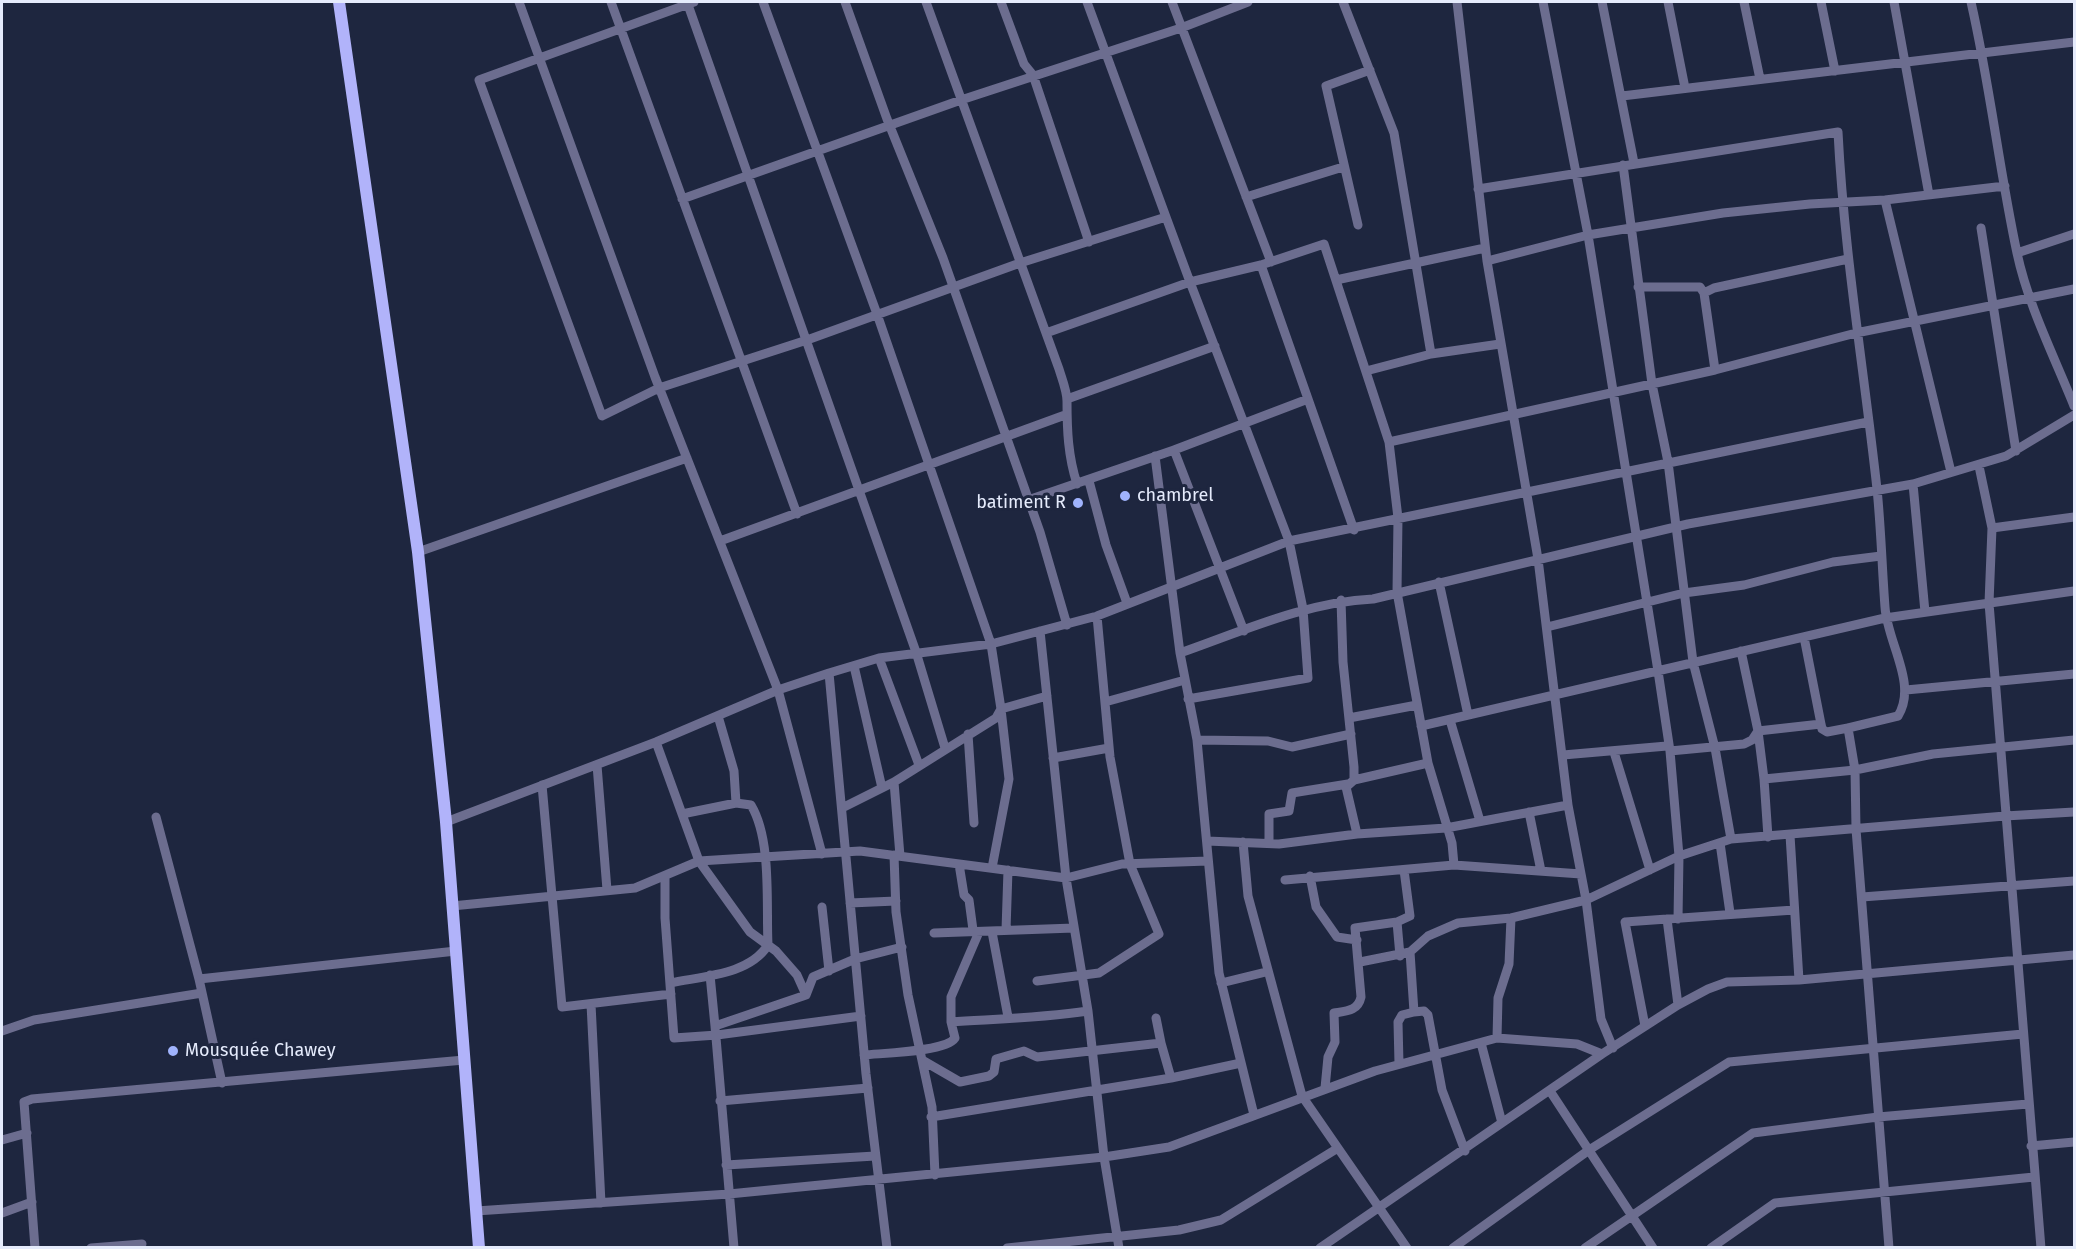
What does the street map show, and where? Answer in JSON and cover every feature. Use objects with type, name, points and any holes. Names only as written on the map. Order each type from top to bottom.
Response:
[{"type":"main road","points":[[339,2],[418,552],[446,822],[479,1248]]},
{"type":"street","points":[[519,2],[659,388],[778,690],[822,854]]},
{"type":"street","points":[[611,2],[797,514]]},
{"type":"street","points":[[945,748],[916,652],[860,491],[807,340],[749,176],[690,2],[479,80],[602,416],[659,388],[807,340],[1020,264],[1166,217]]},
{"type":"street","points":[[763,2],[877,314],[991,644],[1010,779],[992,868]]},
{"type":"street","points":[[845,2],[953,288],[1028,500],[1067,625]]},
{"type":"street","points":[[926,2],[1046,333],[1067,399],[1065,415],[1071,465],[1077,484]]},
{"type":"street","points":[[1001,2],[1024,64],[1033,75],[1089,242]]},
{"type":"street","points":[[1088,2],[1104,53],[1289,541],[1304,609],[1308,678],[1188,699]]},
{"type":"street","points":[[1172,2],[1246,196],[1308,399],[1354,530]]},
{"type":"street","points":[[682,199],[1033,75],[1181,28],[1248,2]]},
{"type":"street","points":[[1343,2],[1394,133],[1431,354]]},
{"type":"street","points":[[1457,2],[1485,248],[1538,559],[1569,805],[1586,900],[1601,1019],[1612,1048]]},
{"type":"street","points":[[1543,2],[1577,172],[1658,670],[1679,856],[1678,919]]},
{"type":"street","points":[[1602,2],[1634,163]]},
{"type":"street","points":[[1668,2],[1685,88]]},
{"type":"street","points":[[1744,2],[1760,79]]},
{"type":"street","points":[[1821,2],[1835,71]]},
{"type":"street","points":[[1894,2],[1907,63],[1929,195]]},
{"type":"street","points":[[1971,2],[1983,54],[2017,253],[2030,297],[2074,406]]},
{"type":"street","points":[[1622,96],[2074,42]]},
{"type":"street","points":[[1358,225],[1326,86],[1370,70]]},
{"type":"street","points":[[1478,189],[1838,132],[1841,203],[1877,490],[1885,618],[1906,690],[1904,705],[1898,716],[1827,732],[1822,729],[1804,637]]},
{"type":"street","points":[[1623,165],[1652,384],[1668,462],[1693,662],[1715,748],[1731,839]]},
{"type":"street","points":[[1246,196],[1343,167]]},
{"type":"street","points":[[1487,261],[1588,236],[1723,213],[1885,200],[2006,186]]},
{"type":"street","points":[[1885,200],[1951,472]]},
{"type":"street","points":[[1981,228],[2016,452]]},
{"type":"street","points":[[2017,253],[2074,234]]},
{"type":"street","points":[[1046,333],[1190,282],[1266,264],[1324,244],[1389,442],[1398,518],[1397,592],[1428,763],[1452,843],[1454,865]]},
{"type":"street","points":[[1336,280],[1485,248]]},
{"type":"street","points":[[1704,293],[1714,288],[1848,259]]},
{"type":"street","points":[[1638,287],[1701,287],[1704,293],[1715,370]]},
{"type":"street","points":[[1389,442],[1715,370],[1857,333],[2074,289]]},
{"type":"street","points":[[1366,371],[1431,354],[1500,344]]},
{"type":"street","points":[[1067,399],[1215,346]]},
{"type":"street","points":[[1028,500],[1089,481],[1308,399]]},
{"type":"street","points":[[720,541],[1065,415]]},
{"type":"street","points":[[1180,653],[1304,609],[1341,600],[1373,599],[1676,526],[1913,484],[1979,466],[2016,452],[2074,415]]},
{"type":"street","points":[[446,822],[656,742],[778,690],[829,673],[879,658],[991,644],[1067,625],[1097,616],[1289,541],[1354,530],[1398,518],[1526,491],[1868,422]]},
{"type":"street","points":[[1174,450],[1244,631]]},
{"type":"street","points":[[1155,456],[1180,653],[1197,740],[1221,983],[1254,1115]]},
{"type":"street","points":[[418,552],[687,458]]},
{"type":"street","points":[[1979,466],[1992,528],[1989,603],[2041,1248]]},
{"type":"street","points":[[1089,481],[1106,545],[1127,603]]},
{"type":"street","points":[[1913,484],[1925,612]]},
{"type":"street","points":[[1992,528],[2074,518]]},
{"type":"street","points":[[1547,627],[1648,603],[1683,592],[1744,585],[1833,562],[1881,555]]},
{"type":"street","points":[[1439,582],[1468,715]]},
{"type":"street","points":[[1421,726],[1885,618],[2074,591]]},
{"type":"street","points":[[1341,600],[1351,734],[1351,782],[1346,787],[1357,834]]},
{"type":"street","points":[[1037,981],[1099,973],[1159,934],[1130,864],[1109,748],[1097,616]]},
{"type":"street","points":[[1040,631],[1066,878],[1088,1011],[1104,1157],[1119,1248]]},
{"type":"street","points":[[1741,651],[1758,731],[1768,837]]},
{"type":"street","points":[[879,658],[919,765]]},
{"type":"street","points":[[854,666],[882,788]]},
{"type":"street","points":[[829,673],[864,1055],[887,1248]]},
{"type":"street","points":[[1906,690],[1995,684],[2074,675]]},
{"type":"street","points":[[1105,702],[1185,680]]},
{"type":"street","points":[[842,808],[894,782],[996,718],[1001,709],[1047,696]]},
{"type":"street","points":[[1349,718],[1416,705]]},
{"type":"street","points":[[718,716],[734,771],[736,803]]},
{"type":"street","points":[[1450,720],[1480,821]]},
{"type":"street","points":[[1563,755],[1668,748],[1715,748],[1744,744],[1752,740],[1758,731],[1821,724]]},
{"type":"street","points":[[1848,728],[1855,770],[1856,830],[1889,1248]]},
{"type":"street","points":[[968,734],[974,823]]},
{"type":"street","points":[[1197,740],[1268,741],[1292,747],[1351,734]]},
{"type":"street","points":[[1764,780],[1855,770],[1933,754],[2074,740]]},
{"type":"street","points":[[656,742],[699,861],[750,932],[768,945],[797,975],[806,995]]},
{"type":"street","points":[[1053,758],[1109,748]]},
{"type":"street","points":[[1614,752],[1650,870]]},
{"type":"street","points":[[1269,843],[1269,814],[1289,810],[1292,793],[1351,782],[1428,763]]},
{"type":"street","points":[[597,765],[607,890]]},
{"type":"street","points":[[894,782],[896,901],[919,1048],[932,1107],[935,1175]]},
{"type":"street","points":[[542,785],[562,1007],[671,994]]},
{"type":"street","points":[[670,983],[747,965],[761,956],[768,945],[765,857],[760,819],[751,805],[736,803],[682,814]]},
{"type":"street","points":[[1207,841],[1269,843],[1446,828],[1569,805]]},
{"type":"street","points":[[1529,812],[1541,872]]},
{"type":"street","points":[[1360,962],[1405,954],[1428,936],[1458,923],[1510,918],[1586,900],[1679,856],[1731,839],[2074,812]]},
{"type":"street","points":[[156,817],[199,979],[222,1083]]},
{"type":"street","points":[[1790,835],[1799,980]]},
{"type":"street","points":[[1243,842],[1248,896],[1266,972],[1275,994],[1302,1096],[1407,1248]]},
{"type":"street","points":[[1720,843],[1730,913]]},
{"type":"street","points":[[452,906],[635,888],[699,861],[860,850],[1066,878],[1130,864],[1208,861]]},
{"type":"street","points":[[864,1055],[919,1048],[930,1050],[952,1043],[955,1038],[951,1022],[951,997],[976,931],[969,900],[964,896],[959,864]]},
{"type":"street","points":[[1285,880],[1454,865],[1581,874]]},
{"type":"street","points":[[1006,930],[1008,870]]},
{"type":"street","points":[[1325,1088],[1328,1057],[1335,1042],[1334,1013],[1354,1009],[1360,1004],[1360,962],[1355,928],[1397,922],[1410,916],[1404,870]]},
{"type":"street","points":[[665,876],[665,918],[674,1038],[716,1031],[861,1016]]},
{"type":"street","points":[[1310,876],[1316,907],[1337,937],[1357,940]]},
{"type":"street","points":[[1862,897],[2074,881]]},
{"type":"street","points":[[850,903],[896,901]]},
{"type":"street","points":[[822,907],[829,971]]},
{"type":"street","points":[[1645,1026],[1625,922],[1794,910]]},
{"type":"street","points":[[1497,1038],[1498,998],[1509,964],[1510,918]]},
{"type":"street","points":[[1667,919],[1678,1005]]},
{"type":"street","points":[[1397,922],[1405,954],[1414,1012]]},
{"type":"street","points":[[934,933],[1074,928]]},
{"type":"street","points":[[992,932],[1008,1017]]},
{"type":"street","points":[[716,1031],[806,995],[813,977],[855,959],[902,947]]},
{"type":"street","points":[[199,979],[456,951]]},
{"type":"street","points":[[1320,1248],[1465,1151],[1602,1054],[1678,1005],[1727,982],[1799,980],[1869,972],[2074,956]]},
{"type":"street","points":[[1221,983],[1266,972]]},
{"type":"street","points":[[710,975],[734,1248]]},
{"type":"street","points":[[2,1031],[34,1020],[202,993]]},
{"type":"street","points":[[591,1004],[601,1203]]},
{"type":"street","points":[[951,1022],[1008,1017],[1035,1018],[1088,1011]]},
{"type":"street","points":[[1399,1064],[1398,1022],[1402,1015],[1424,1011],[1428,1015],[1442,1090],[1465,1151]]},
{"type":"street","points":[[1156,1018],[1170,1078]]},
{"type":"street","points":[[1453,1248],[1589,1150],[1729,1062],[2023,1034]]},
{"type":"street","points":[[476,1211],[729,1194],[1104,1157],[1169,1147],[1325,1088],[1436,1053],[1497,1038],[1577,1044],[1602,1054]]},
{"type":"street","points":[[922,1060],[960,1082],[989,1076],[994,1072],[996,1059],[1024,1051],[1037,1057],[1161,1043]]},
{"type":"street","points":[[1481,1043],[1502,1123]]},
{"type":"street","points":[[35,1248],[24,1102],[32,1099],[464,1060]]},
{"type":"street","points":[[932,1117],[1170,1078],[1241,1063]]},
{"type":"street","points":[[720,1101],[868,1088]]},
{"type":"street","points":[[1550,1091],[1653,1248]]},
{"type":"street","points":[[1585,1248],[1631,1214],[1753,1133],[1878,1117],[2028,1104]]},
{"type":"street","points":[[2,1140],[27,1133]]},
{"type":"street","points":[[2031,1146],[2074,1142]]},
{"type":"street","points":[[1007,1248],[1179,1230],[1221,1220],[1338,1148]]},
{"type":"street","points":[[726,1165],[875,1156]]},
{"type":"street","points":[[1711,1248],[1775,1203],[2034,1177]]},
{"type":"street","points":[[2,1213],[32,1202]]},
{"type":"street","points":[[91,1248],[142,1244]]},
{"type":"place","name":"chambrel","points":[[1125,496]]},
{"type":"place","name":"batiment R","points":[[1078,503]]},
{"type":"place","name":"Mousquée Chawey","points":[[173,1051]]}]
